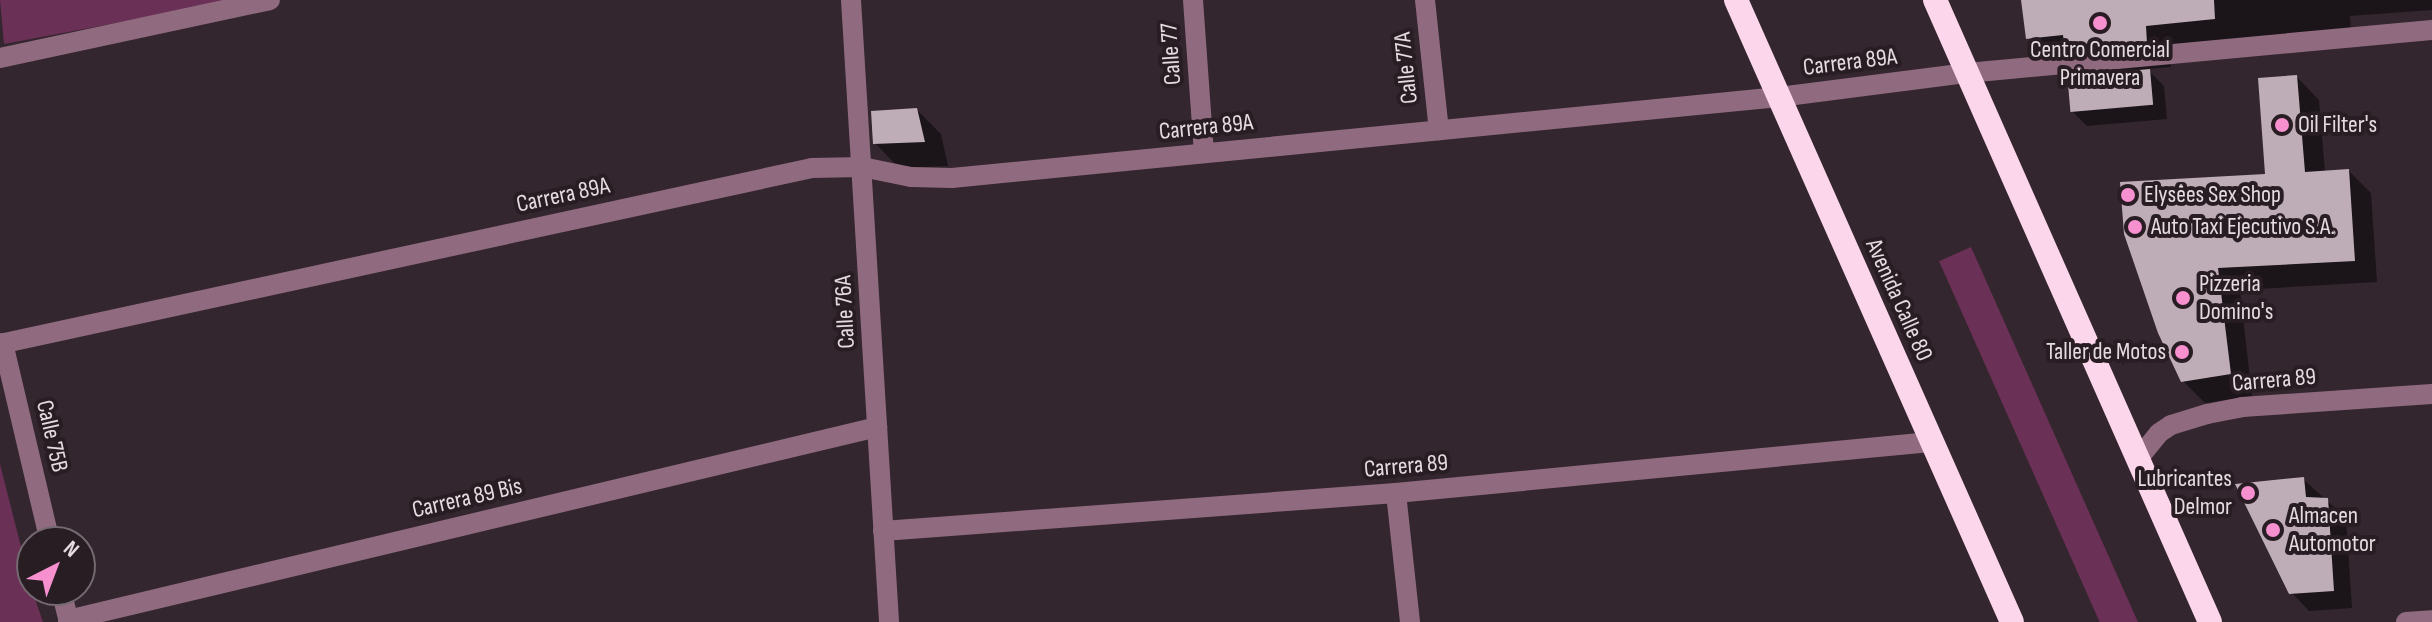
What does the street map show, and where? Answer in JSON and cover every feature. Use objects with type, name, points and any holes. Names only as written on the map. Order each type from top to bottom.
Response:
[{"type":"highway","name":"Avenida Calle 80","points":[[1736,0],[2012,622]]},
{"type":"highway","points":[[1935,0],[2210,622]]},
{"type":"street","points":[[0,58],[270,0]]},
{"type":"street","name":"Calle 76A","points":[[851,0],[889,622]]},
{"type":"street","name":"Calle 77","points":[[1193,0],[1204,153]]},
{"type":"street","name":"Calle 77A","points":[[1425,0],[1439,130]]},
{"type":"street","name":"Carrera 89A","points":[[1,343],[812,168],[862,167],[911,177],[952,178],[1779,97],[1967,73],[2432,30]]},
{"type":"street","name":"Calle 75B","points":[[1,343],[46,526]]},
{"type":"street","name":"Carrera 89","points":[[2138,459],[2159,433],[2171,425],[2207,414],[2242,407],[2432,394]]},
{"type":"street","name":"Carrera 89 Bis","points":[[68,621],[877,427]]},
{"type":"street","name":"Carrera 89","points":[[883,531],[1396,493],[1931,442]]},
{"type":"street","points":[[1396,493],[1410,622]]},
{"type":"street","points":[[2406,622],[2432,620]]},
{"type":"shaded area","points":[[0,0],[229,0],[229,2],[4,44]]},
{"type":"shaded area","points":[[1971,247],[2138,622],[2100,622],[1939,261]]},
{"type":"shaded area","points":[[0,464],[16,527],[16,606],[38,606],[43,622],[0,622]]},
{"type":"building","name":"Centro Comercial Primavera","points":[[2021,0],[2214,0],[2215,19],[2146,26],[2147,43],[2065,51],[2063,35],[2026,39]]},
{"type":"building","points":[[2150,69],[2153,105],[2070,112],[2067,76]]},
{"type":"building","points":[[2297,75],[2305,172],[2349,169],[2355,261],[2218,268],[2231,374],[2181,382],[2158,333],[2124,234],[2120,182],[2265,174],[2258,78]]},
{"type":"building","points":[[917,108],[925,142],[873,144],[871,111]]},
{"type":"building","points":[[2304,477],[2306,497],[2328,498],[2334,591],[2289,594],[2235,484]]},
{"type":"place","name":"Centro Comercial Primavera","points":[[2100,23]]},
{"type":"place","name":"Oil Filter's","points":[[2282,125]]},
{"type":"place","name":"Elysēes Sex Shop","points":[[2128,195]]},
{"type":"place","name":"Auto Taxi Ejecutivo S.A.","points":[[2135,227]]},
{"type":"place","name":"Pizzeria Domino's","points":[[2183,298]]},
{"type":"place","name":"Taller de Motos","points":[[2182,352]]},
{"type":"place","name":"Lubricantes Delmor","points":[[2248,493]]},
{"type":"place","name":"Almacen Automotor","points":[[2273,530]]}]
